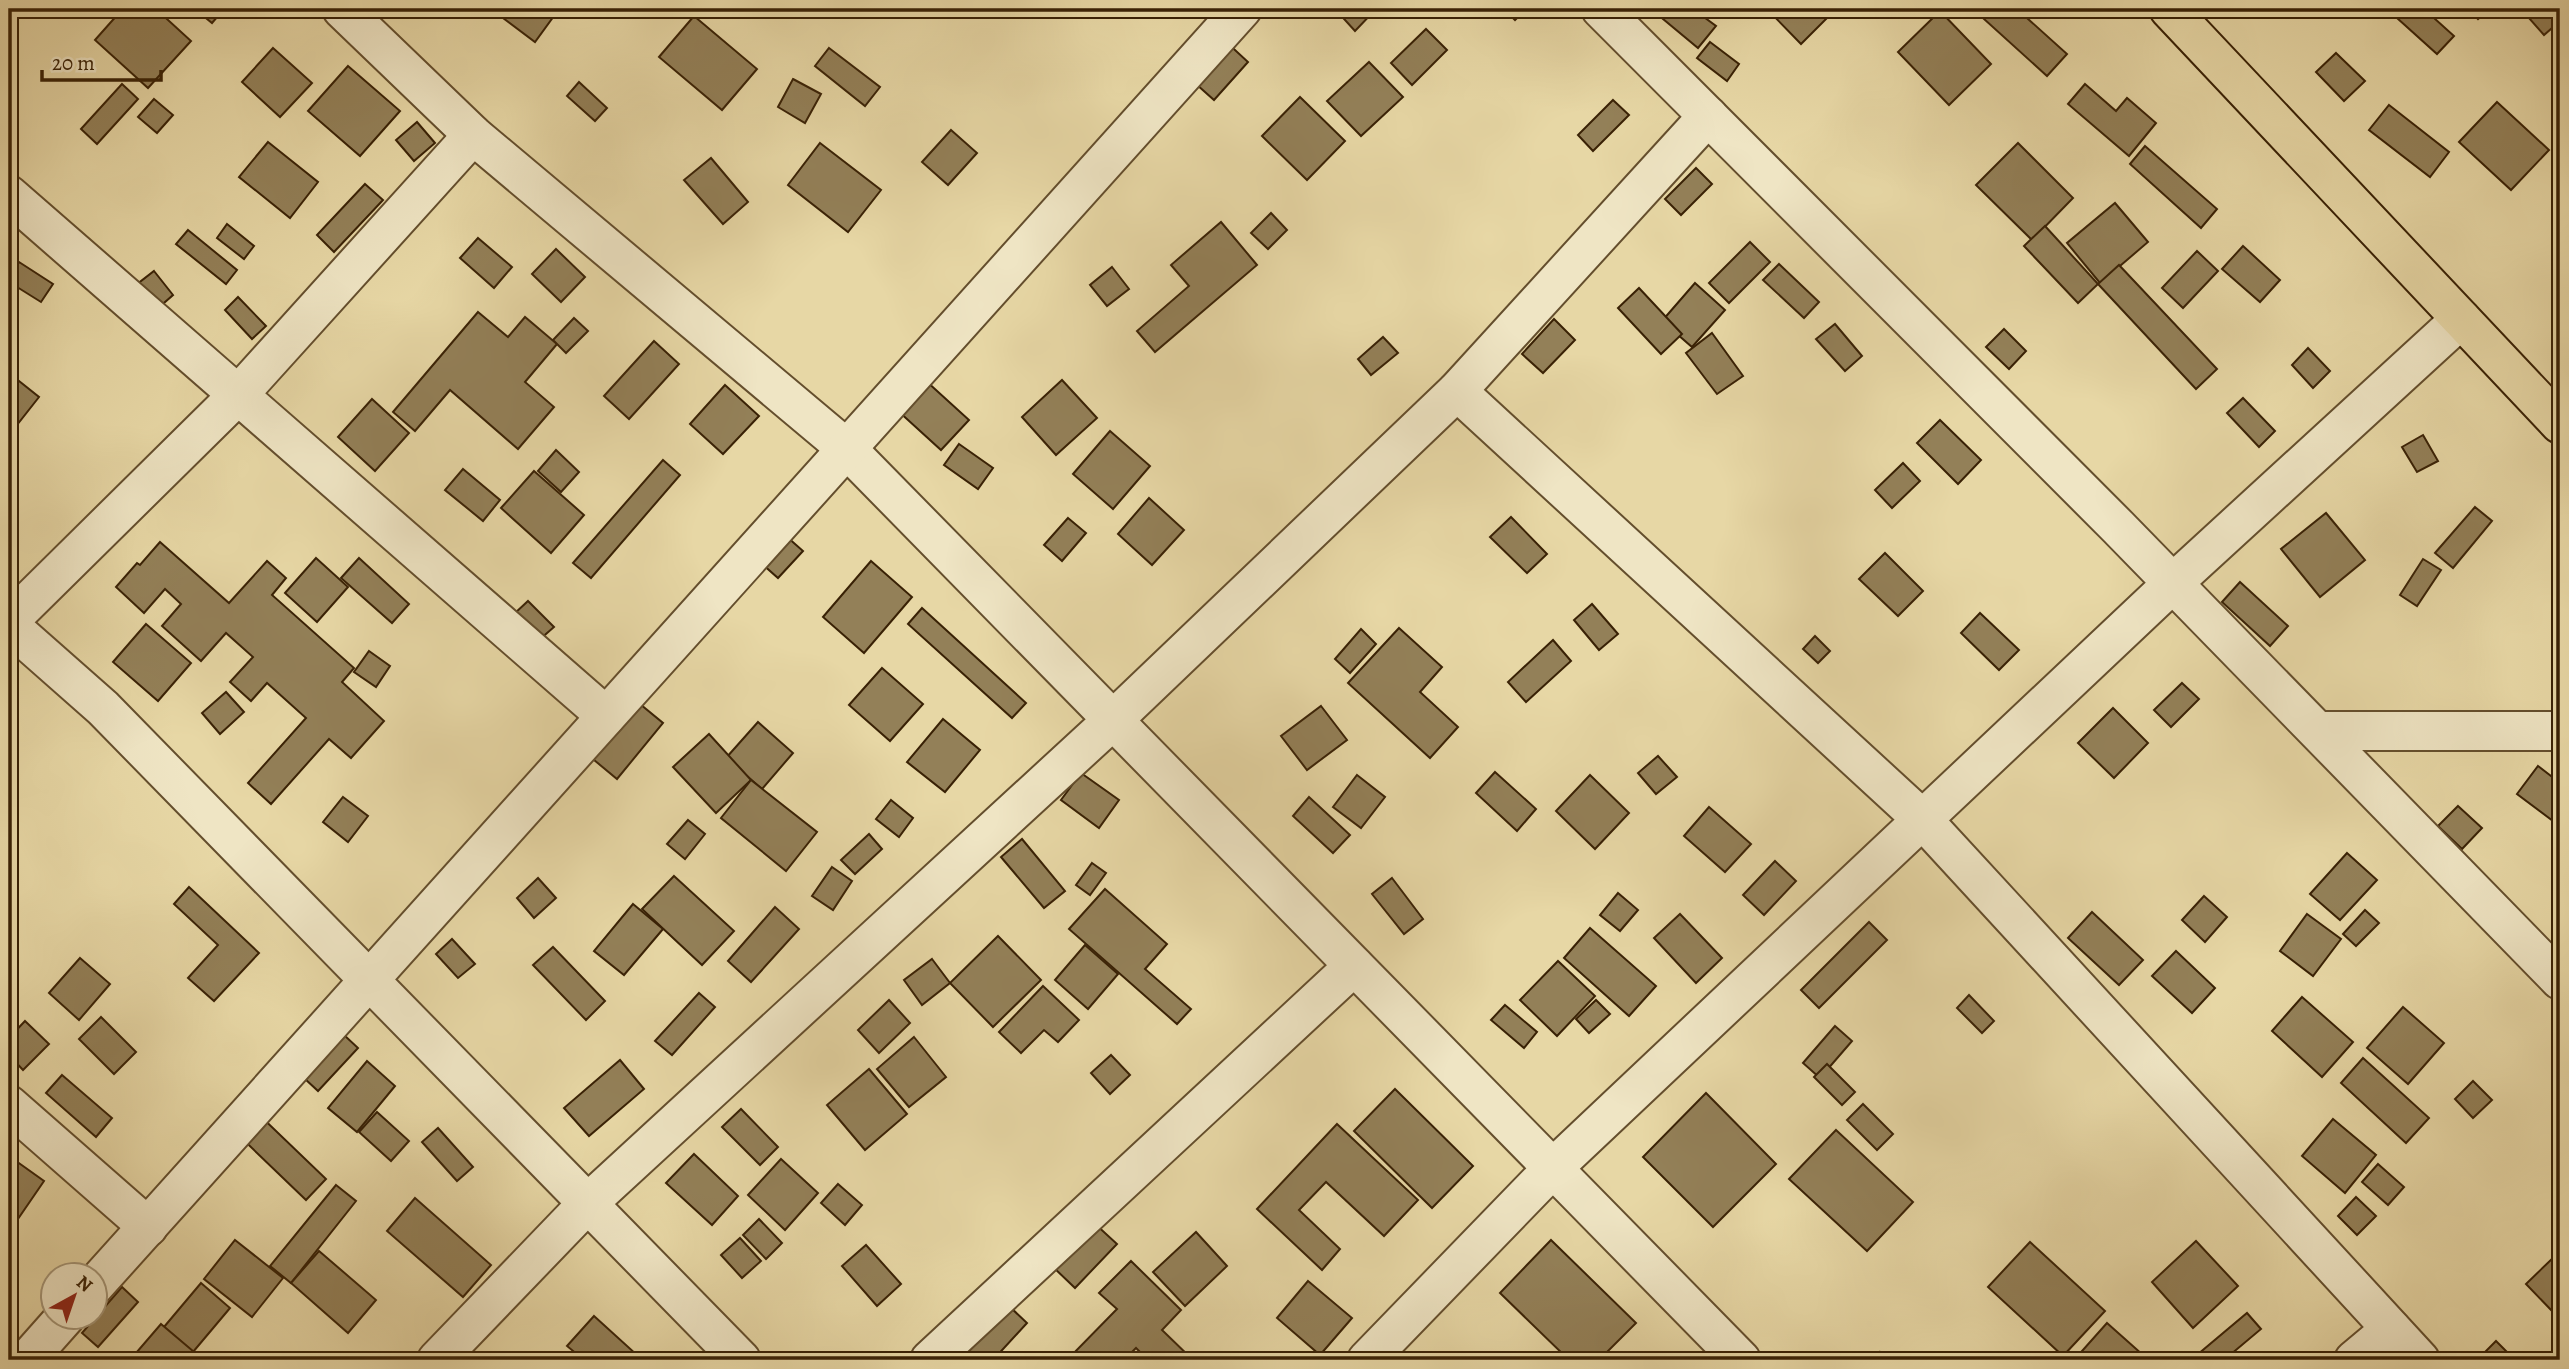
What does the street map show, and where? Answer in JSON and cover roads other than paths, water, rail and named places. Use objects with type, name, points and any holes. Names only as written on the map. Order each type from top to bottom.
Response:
[{"type":"main road","points":[[2169,9],[2560,424]]},
{"type":"street","points":[[342,9],[473,135],[847,449],[1741,1360]]},
{"type":"street","points":[[108,1271],[1242,9]]},
{"type":"street","points":[[1601,9],[2173,583],[2560,980]]},
{"type":"street","points":[[437,1360],[588,1203],[1113,720],[1457,391],[1708,116]]},
{"type":"street","points":[[473,135],[239,396],[9,623],[103,708],[741,1360]]},
{"type":"street","points":[[9,195],[606,716]]},
{"type":"street","points":[[1367,1360],[1553,1168],[2173,583],[2461,319]]},
{"type":"street","points":[[1457,391],[1922,819],[2420,1360]]},
{"type":"street","points":[[2318,731],[2560,731]]},
{"type":"street","points":[[930,1360],[1354,965]]},
{"type":"street","points":[[9,1105],[148,1227]]},
{"type":"street","points":[[2354,1360],[2391,1329]]},
{"type":"street","points":[[27,1360],[54,1330]]}]
